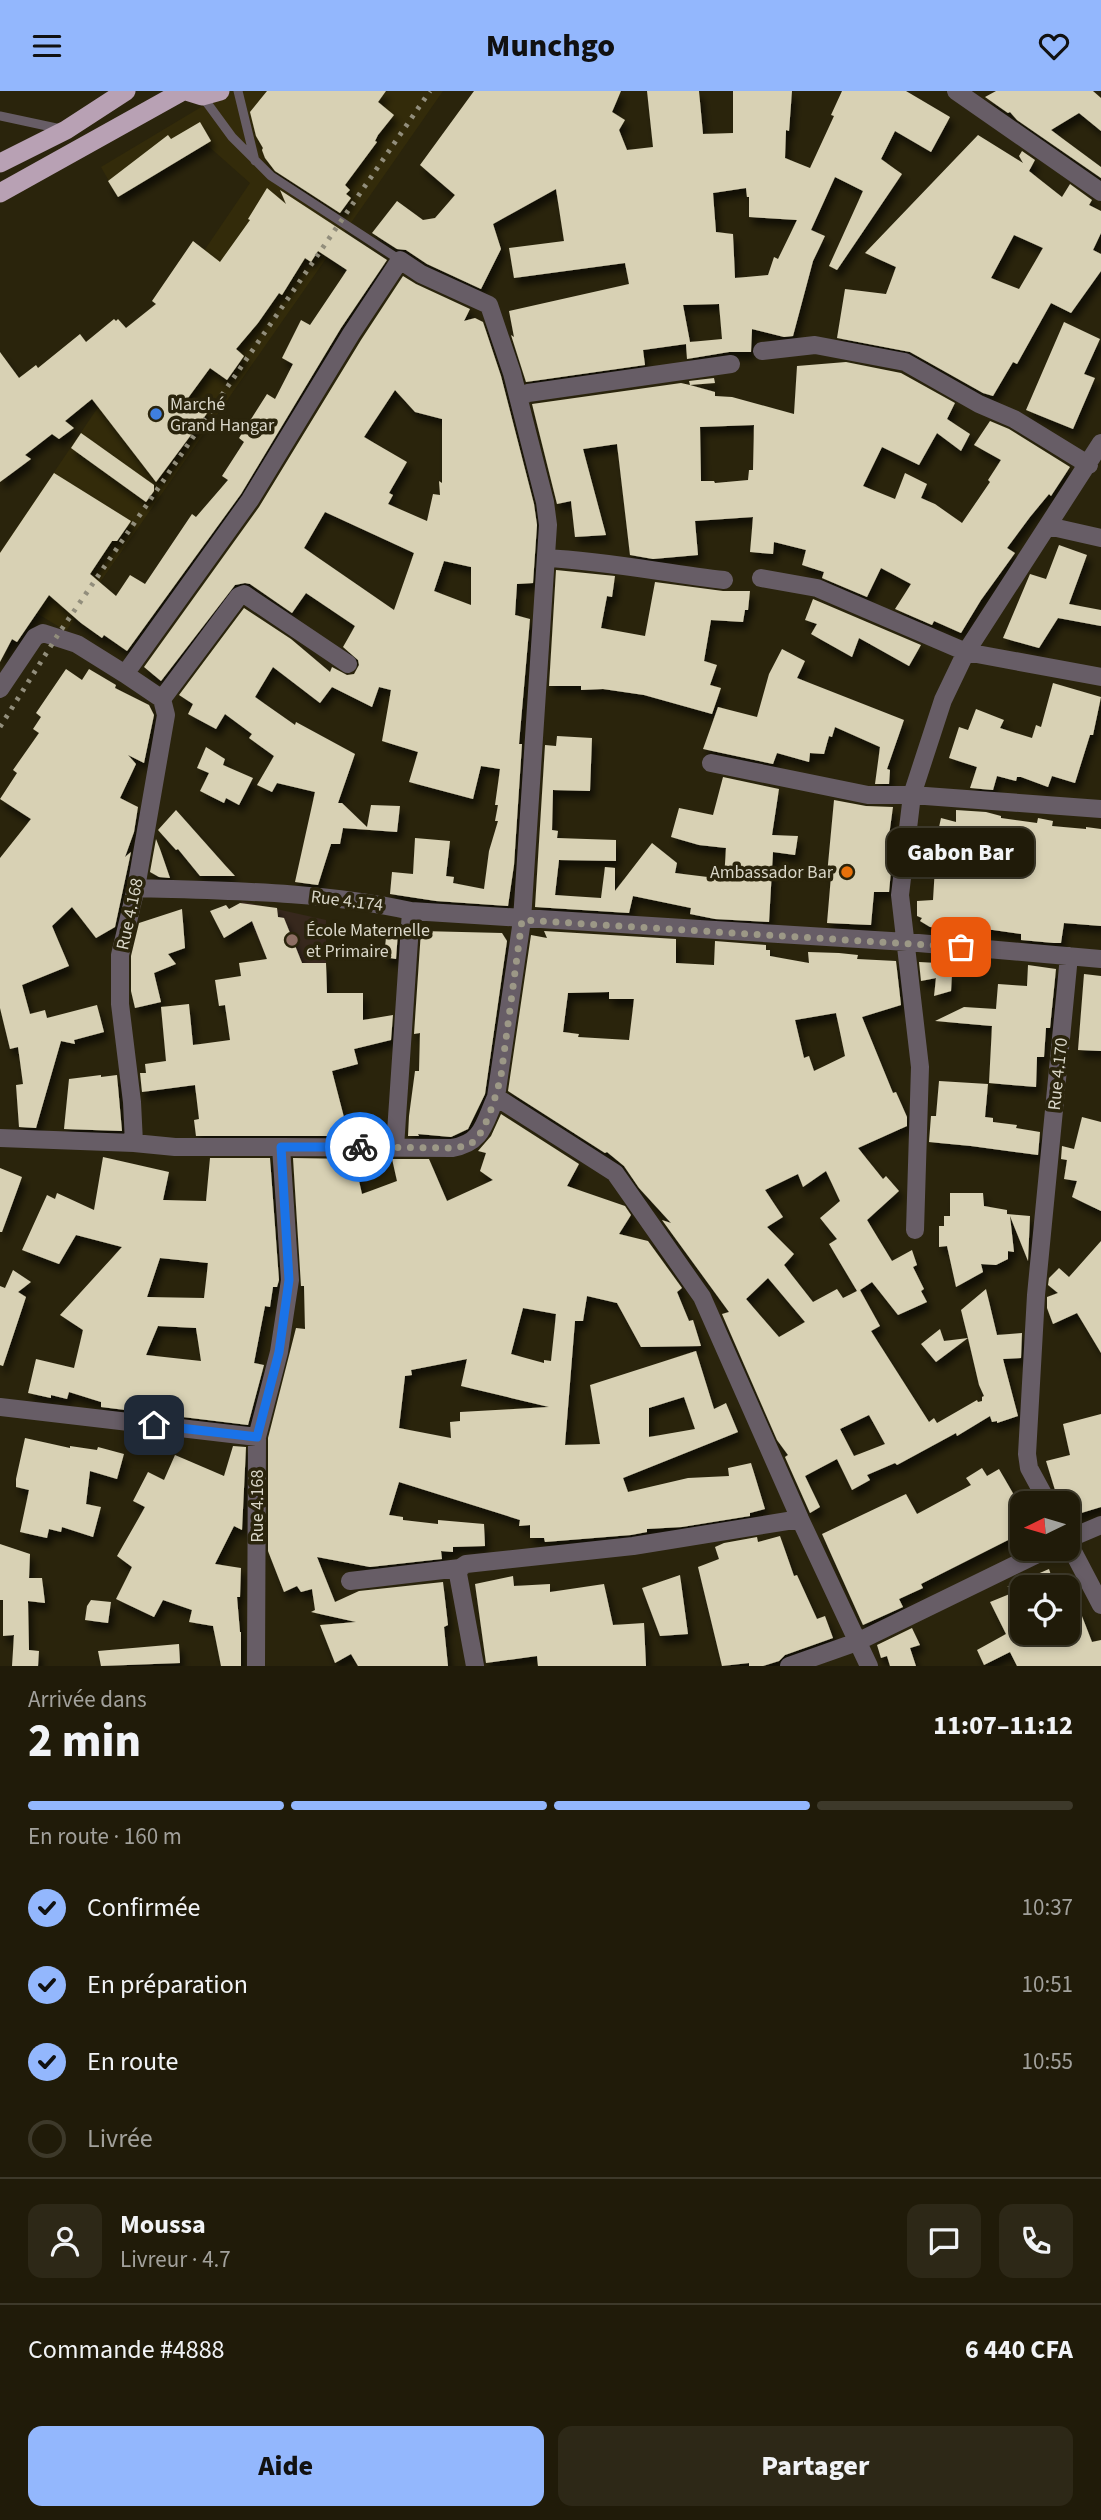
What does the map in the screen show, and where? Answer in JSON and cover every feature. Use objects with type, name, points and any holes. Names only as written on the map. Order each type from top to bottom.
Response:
[{"type":"highway","points":[[0,163],[66,130],[126,91]]},
{"type":"highway","points":[[0,193],[198,92]]},
{"type":"street","points":[[956,91],[1101,191]]},
{"type":"street","points":[[0,1138],[175,1147],[452,1148],[466,1146],[476,1140],[496,1097],[522,920],[547,513],[519,398],[489,305],[421,275],[400,260],[338,355],[250,500],[125,674]]},
{"type":"street","points":[[762,351],[815,345],[905,362],[979,404],[1014,419],[1088,465]]},
{"type":"street","points":[[519,398],[528,393],[731,364]]},
{"type":"street","points":[[915,1230],[919,1067],[900,895],[912,795],[943,700],[966,652],[1101,443]]},
{"type":"street","points":[[1048,526],[1101,538]]},
{"type":"street","points":[[546,558],[597,561],[663,573],[724,580]]},
{"type":"street","points":[[761,578],[817,588],[966,652],[1101,677]]},
{"type":"street","points":[[0,689],[35,637],[43,633],[77,645],[162,699],[241,594],[246,594],[348,664]]},
{"type":"street","name":"Rue 4.168","points":[[134,1143],[132,1102],[120,1004],[120,955],[136,888],[166,715],[162,699]]},
{"type":"street","points":[[711,763],[868,795],[912,795],[1101,809]]},
{"type":"street","name":"Rue 4.174","points":[[136,888],[302,895],[365,901],[411,911],[522,920],[907,942],[1101,959]]},
{"type":"street","points":[[395,1147],[411,911]]},
{"type":"street","name":"Rue 4.170","points":[[1041,1491],[1029,1468],[1027,1454],[1036,1295],[1069,956]]},
{"type":"street","points":[[496,1097],[615,1173],[702,1297],[800,1520],[869,1666]]},
{"type":"street","name":"Rue 4.168","points":[[256,1666],[257,1437],[279,1352],[289,1280],[281,1147]]},
{"type":"street","points":[[0,1407],[257,1437]]},
{"type":"street","points":[[350,1581],[466,1564],[633,1546],[800,1520]]},
{"type":"street","points":[[1080,1535],[1101,1525]]},
{"type":"street","points":[[789,1666],[857,1642],[1023,1561]]},
{"type":"street","points":[[1079,1561],[1101,1605]]},
{"type":"street","points":[[460,1567],[458,1574],[475,1666]]},
{"type":"lane","points":[[238,91],[256,162]]},
{"type":"lane","points":[[198,92],[232,137],[271,176],[400,260]]},
{"type":"lane","points":[[0,116],[66,130]]},
{"type":"shaded area","name":"Marché Grand Hangar","points":[[228,91],[443,91],[66,631],[0,591],[0,552],[250,183],[206,144],[118,197],[101,167]]},
{"type":"shaded area","name":"École Maternelle et Primaire","points":[[241,901],[326,920],[326,963],[302,963],[265,954]]},
{"type":"building","points":[[267,91],[386,91],[378,102],[394,115],[345,185],[350,190],[346,194],[351,198],[340,213],[275,171],[265,158],[250,112]]},
{"type":"building","points":[[474,91],[621,91],[612,112],[625,120],[619,130],[627,150],[653,147],[647,91],[699,91],[703,134],[733,133],[733,91],[792,91],[785,158],[810,168],[834,116],[831,115],[842,91],[906,91],[950,117],[931,152],[895,131],[881,159],[902,174],[837,270],[829,266],[863,191],[835,177],[811,230],[825,236],[813,261],[793,336],[784,337],[752,329],[751,352],[729,352],[687,359],[686,344],[643,350],[645,365],[526,382],[511,335],[514,337],[509,311],[629,284],[625,263],[514,278],[509,248],[564,241],[556,189],[493,224],[501,249],[481,289],[427,264],[372,233],[397,201],[423,220],[435,218],[455,195],[420,165]],"holes":[[[746,188],[749,217],[797,220],[778,259],[774,257],[768,275],[735,278],[733,234],[716,232],[713,193]],[[719,304],[722,339],[690,342],[683,305]]]},
{"type":"building","points":[[996,91],[1093,91],[1101,98],[1101,131],[1079,113],[1051,130],[1101,167],[1101,178],[985,97]]},
{"type":"building","points":[[200,122],[211,141],[118,197],[108,181],[168,135],[171,139]]},
{"type":"building","points":[[978,135],[1023,163],[1019,156],[1022,151],[1035,160],[1029,171],[1062,197],[1070,184],[1092,200],[1089,205],[1101,211],[1101,233],[1093,250],[1101,254],[1101,271],[1071,313],[1051,303],[1017,364],[1013,362],[993,396],[910,352],[837,338],[845,289],[886,294],[896,267],[865,253]],"holes":[[[1014,235],[1043,248],[1019,289],[991,278]]]},
{"type":"building","points":[[267,188],[286,204],[280,190],[387,260],[341,328],[241,494],[127,651],[81,623],[49,595],[17,642],[12,639],[0,662],[0,553],[54,473],[131,521],[117,541],[112,541],[90,574],[116,596],[130,575],[145,584],[192,514],[196,517],[228,480],[222,476],[244,442],[239,438],[267,394],[275,399],[293,364],[282,358],[301,320],[310,325],[347,270],[318,251],[311,262],[305,258],[282,295],[279,293],[236,349],[244,356],[227,380],[210,368],[188,398],[208,412],[156,482],[92,399],[65,421],[74,428],[59,439],[52,434],[25,455],[31,459],[0,482],[0,352],[19,378],[36,365],[38,368],[80,334],[86,342],[114,319],[118,319],[126,328],[156,304],[152,301],[193,241],[220,262],[250,220],[248,219]]},
{"type":"building","points":[[403,276],[470,309],[464,321],[475,318],[483,322],[501,376],[537,525],[533,583],[517,584],[515,615],[530,619],[519,744],[522,744],[514,865],[508,906],[436,901],[390,894],[392,872],[413,874],[415,838],[450,841],[446,876],[454,877],[453,883],[484,889],[489,851],[498,821],[495,821],[498,805],[495,805],[500,769],[481,766],[473,799],[409,782],[418,752],[382,741],[391,690],[379,687],[372,707],[332,687],[320,703],[273,667],[255,697],[295,725],[296,722],[355,754],[338,803],[342,803],[367,827],[371,805],[400,806],[397,832],[343,828],[340,844],[331,844],[318,885],[295,882],[315,792],[277,783],[272,792],[257,785],[274,756],[249,738],[252,734],[225,714],[216,729],[188,714],[193,704],[179,695],[244,608],[291,639],[330,672],[332,667],[347,675],[354,674],[359,665],[358,660],[343,647],[355,626],[306,593],[292,613],[250,584],[235,585],[161,681],[144,667],[259,507]],"holes":[[[395,390],[415,412],[442,419],[442,483],[439,481],[440,495],[433,494],[427,521],[388,504],[393,495],[389,493],[407,462],[364,437]],[[325,512],[414,553],[394,610],[304,548]],[[444,561],[471,567],[471,605],[434,591]]]},
{"type":"building","points":[[1064,322],[1100,339],[1084,374],[1095,378],[1073,429],[1026,410]]},
{"type":"building","points":[[846,362],[901,373],[955,403],[947,419],[970,434],[961,451],[937,433],[919,465],[882,447],[863,486],[895,499],[905,473],[927,484],[921,498],[935,504],[962,523],[990,482],[988,480],[1001,460],[974,445],[990,421],[1009,429],[1070,467],[1051,496],[1049,494],[1007,548],[1015,553],[961,633],[934,621],[932,625],[895,609],[911,584],[881,568],[867,597],[822,578],[824,572],[802,565],[806,550],[774,542],[773,554],[750,552],[753,517],[695,521],[698,555],[653,559],[630,555],[617,444],[583,449],[606,535],[575,537],[571,501],[557,504],[532,404],[681,383],[715,392],[715,396],[732,397],[794,414],[797,366]],"holes":[[[754,425],[753,470],[749,470],[748,480],[715,483],[701,481],[700,427]]]},
{"type":"building","points":[[714,378],[715,383],[690,385],[689,381]]},
{"type":"building","points":[[81,433],[154,485],[154,491],[146,502],[71,448]]},
{"type":"building","points":[[1059,545],[1087,555],[1069,604],[1101,610],[1101,626],[1058,618],[1039,648],[1003,638],[1030,574],[1046,579]]},
{"type":"building","points":[[556,570],[615,576],[612,597],[607,596],[601,628],[645,636],[655,582],[723,591],[750,591],[748,610],[745,610],[743,622],[711,620],[704,661],[717,665],[710,685],[721,688],[712,714],[644,695],[603,689],[581,690],[581,686],[549,686]]},
{"type":"building","points":[[813,599],[921,645],[909,666],[859,638],[852,657],[811,634],[817,624],[805,620]]},
{"type":"building","points":[[782,649],[805,661],[797,678],[904,720],[887,769],[890,770],[889,784],[875,784],[880,747],[835,727],[832,737],[829,736],[824,754],[810,753],[809,762],[777,753],[773,764],[703,749],[718,707],[757,717],[769,674]]},
{"type":"building","points":[[66,669],[82,680],[89,669],[116,685],[115,688],[149,705],[154,715],[144,763],[128,755],[136,764],[120,798],[138,807],[134,832],[125,857],[131,852],[115,927],[96,938],[72,907],[52,926],[69,966],[22,985],[30,1014],[45,1010],[47,1018],[97,1005],[104,1032],[74,1040],[75,1044],[61,1041],[36,1128],[19,1127],[16,1085],[23,1084],[18,1047],[10,1049],[0,1008],[0,858],[31,819],[0,799],[17,773],[13,770],[39,733],[33,729],[41,717],[36,713]]},
{"type":"building","points":[[1053,683],[1101,697],[1093,735],[1090,735],[1075,783],[1052,776],[1048,787],[1021,777],[1017,777],[1016,781],[997,776],[993,790],[970,788],[977,767],[949,758],[959,727],[968,730],[976,709],[1004,720],[1000,728],[1032,738],[1036,725],[1041,727]]},
{"type":"building","points":[[557,736],[592,738],[590,791],[553,790],[552,830],[558,831],[557,838],[616,840],[616,861],[559,860],[555,895],[601,898],[605,867],[615,868],[615,891],[652,843],[677,863],[675,873],[724,879],[726,848],[699,845],[671,837],[679,808],[713,815],[723,777],[779,789],[772,835],[798,836],[795,855],[773,852],[769,922],[715,919],[690,914],[691,908],[633,896],[629,913],[535,907],[545,745],[556,746]]},
{"type":"building","points":[[206,747],[225,759],[223,765],[253,778],[239,805],[226,798],[224,803],[200,791],[209,773],[197,768]]},
{"type":"building","points":[[834,800],[866,806],[893,807],[887,850],[893,850],[889,892],[874,892],[871,925],[827,923],[831,876],[827,875]]},
{"type":"building","points":[[176,810],[235,876],[200,876],[158,830]]},
{"type":"building","points":[[956,810],[986,812],[1001,818],[1037,823],[1038,818],[1053,821],[1052,826],[1101,829],[1101,926],[1064,923],[1061,943],[1054,943],[1021,940],[1021,934],[993,930],[930,927],[920,921],[922,918],[917,916],[917,901],[933,900],[934,850],[941,818],[956,822]]},
{"type":"building","points":[[156,839],[170,878],[159,877],[150,872]]},
{"type":"building","points":[[240,903],[277,908],[278,917],[284,918],[302,963],[326,963],[327,993],[363,993],[363,1020],[393,1015],[391,1040],[354,1049],[358,1064],[332,1071],[346,1125],[332,1128],[333,1136],[196,1136],[194,1120],[199,1119],[195,1085],[142,1092],[140,1073],[146,1073],[145,1064],[166,1061],[161,1007],[189,1004],[193,1045],[230,1040],[225,1005],[219,1006],[215,980],[241,976],[239,963],[267,959],[252,921],[224,938],[210,911],[226,905],[229,909]]},
{"type":"building","points":[[182,909],[185,948],[168,954],[176,964],[154,973],[161,1002],[135,1008],[131,991],[131,956],[139,923]]},
{"type":"building","points":[[387,928],[398,932],[396,959],[384,957]]},
{"type":"building","points":[[421,931],[502,933],[507,941],[485,1094],[468,1129],[451,1137],[418,1134],[419,1136],[408,1136],[415,1071],[419,1071],[420,1033],[414,1034]]},
{"type":"building","points":[[544,931],[676,939],[676,963],[714,965],[715,941],[766,945],[770,956],[809,963],[808,952],[839,953],[858,955],[857,959],[896,961],[901,1005],[862,1017],[893,1093],[896,1092],[907,1117],[907,1126],[858,1148],[883,1179],[886,1176],[899,1191],[867,1220],[892,1261],[912,1250],[917,1265],[913,1267],[927,1302],[898,1315],[872,1282],[860,1290],[880,1326],[871,1331],[929,1422],[934,1418],[937,1423],[977,1400],[982,1401],[984,1396],[961,1310],[986,1289],[997,1335],[1022,1333],[1021,1358],[1003,1359],[1018,1416],[997,1423],[992,1422],[990,1416],[957,1436],[956,1433],[897,1465],[895,1463],[867,1475],[870,1480],[852,1490],[837,1459],[805,1476],[820,1507],[810,1513],[785,1457],[788,1455],[777,1440],[722,1314],[729,1312],[662,1220],[671,1223],[639,1188],[624,1166],[607,1152],[508,1091],[531,935],[547,938]],"holes":[[[609,992],[609,999],[634,999],[629,1040],[578,1037],[579,1034],[563,1032],[568,993]],[[836,1013],[845,1056],[814,1071],[809,1056],[804,1058],[795,1020]],[[826,1171],[840,1201],[820,1218],[837,1239],[829,1244],[857,1291],[843,1298],[837,1289],[813,1302],[784,1265],[794,1254],[767,1227],[783,1217],[765,1190],[798,1174],[803,1187]],[[768,1278],[805,1322],[779,1337],[746,1299]],[[869,1415],[885,1444],[854,1456],[840,1429]]]},
{"type":"building","points":[[919,962],[938,963],[936,974],[952,975],[951,991],[934,996],[936,978],[921,981]]},
{"type":"building","points":[[1028,965],[1056,969],[1044,1057],[1037,1057],[1036,1087],[989,1083],[992,1026],[935,1021],[964,1007],[996,1009],[998,984],[1027,986]]},
{"type":"building","points":[[1084,974],[1101,976],[1101,1051],[1078,1050]]},
{"type":"building","points":[[117,1075],[122,1131],[64,1129],[69,1079]]},
{"type":"building","points":[[939,1081],[988,1084],[985,1117],[993,1118],[993,1122],[1040,1132],[1038,1155],[929,1142],[931,1116],[936,1116]]},
{"type":"building","points":[[501,1114],[579,1164],[567,1186],[625,1206],[631,1215],[619,1234],[648,1241],[682,1288],[677,1292],[689,1321],[693,1320],[701,1346],[641,1347],[617,1303],[587,1296],[583,1321],[575,1321],[565,1445],[600,1444],[590,1385],[696,1351],[714,1409],[726,1403],[738,1432],[623,1478],[628,1492],[688,1478],[729,1476],[728,1468],[751,1463],[765,1509],[750,1513],[750,1516],[682,1527],[647,1529],[647,1532],[631,1535],[545,1542],[544,1538],[530,1538],[530,1525],[519,1526],[520,1520],[399,1482],[389,1515],[403,1517],[403,1520],[438,1524],[438,1520],[484,1524],[485,1546],[453,1547],[453,1552],[441,1551],[442,1559],[370,1567],[317,1557],[335,1602],[359,1591],[443,1582],[448,1625],[444,1627],[448,1666],[358,1666],[351,1654],[335,1663],[320,1625],[356,1622],[311,1612],[315,1610],[312,1589],[301,1592],[297,1586],[284,1592],[268,1551],[268,1438],[296,1328],[305,1329],[293,1158],[354,1159],[362,1194],[397,1181],[392,1159],[429,1159],[447,1201],[493,1180],[480,1171],[486,1153],[478,1151],[491,1136]],"holes":[[[523,1308],[556,1314],[551,1361],[544,1360],[544,1363],[511,1354]],[[467,1359],[461,1386],[549,1407],[460,1412],[460,1421],[450,1422],[451,1438],[399,1428],[405,1376],[412,1375],[411,1370]],[[684,1397],[695,1429],[649,1437],[649,1408]]]},
{"type":"building","points":[[1082,1117],[1101,1122],[1101,1211],[1072,1197],[1077,1181],[1064,1179],[1067,1160],[1061,1159],[1062,1146],[1074,1149]]},
{"type":"building","points":[[103,1157],[169,1172],[163,1200],[206,1201],[210,1158],[270,1158],[279,1280],[277,1287],[273,1287],[270,1307],[265,1306],[254,1363],[264,1365],[248,1425],[101,1407],[101,1402],[69,1392],[67,1399],[28,1393],[36,1359],[74,1368],[83,1330],[60,1315],[122,1247],[76,1235],[59,1264],[22,1250],[47,1195],[55,1199],[57,1193],[94,1210]],"holes":[[[160,1258],[208,1263],[204,1298],[147,1297]],[[158,1326],[196,1328],[201,1361],[146,1355]]]},
{"type":"building","points":[[0,1168],[22,1177],[2,1232],[0,1232]]},
{"type":"building","points":[[950,1193],[983,1193],[984,1206],[1007,1210],[1007,1214],[1030,1216],[1028,1261],[1010,1216],[1014,1252],[1008,1251],[1008,1259],[996,1265],[981,1264],[983,1272],[956,1287],[947,1246],[939,1247],[939,1226],[944,1226],[944,1216],[950,1216]]},
{"type":"building","points":[[1101,1241],[1101,1353],[1077,1313],[1053,1324],[1047,1308],[1047,1297],[1058,1293],[1048,1285],[1049,1278],[1059,1268],[1069,1277]]},
{"type":"building","points":[[13,1270],[31,1282],[18,1292],[26,1297],[3,1366],[0,1365],[0,1286],[5,1288]]},
{"type":"building","points":[[940,1329],[944,1341],[968,1338],[936,1362],[921,1344]]},
{"type":"building","points":[[1101,1414],[1101,1507],[1080,1513],[1080,1491],[1055,1491],[1046,1461],[1070,1455],[1063,1424]]},
{"type":"building","points":[[25,1438],[70,1448],[97,1450],[98,1447],[124,1454],[117,1479],[90,1471],[86,1504],[101,1507],[93,1537],[62,1527],[61,1532],[49,1529],[47,1538],[20,1532],[29,1490],[16,1487],[16,1479]]},
{"type":"building","points":[[233,1446],[246,1447],[242,1530],[234,1526],[215,1564],[241,1568],[240,1597],[237,1597],[241,1666],[221,1666],[213,1626],[189,1622],[192,1610],[163,1600],[154,1617],[116,1599],[132,1567],[117,1556],[145,1507],[133,1501],[148,1472],[164,1480],[175,1455],[224,1476]]},
{"type":"building","points":[[982,1468],[987,1476],[999,1469],[1012,1491],[1010,1539],[921,1584],[923,1588],[899,1599],[903,1607],[863,1625],[822,1534],[906,1494],[917,1514],[971,1485],[966,1478]]},
{"type":"building","points":[[780,1536],[794,1576],[797,1575],[817,1619],[825,1616],[833,1638],[763,1666],[749,1666],[749,1663],[722,1666],[698,1567],[719,1559],[715,1547],[724,1543],[757,1537],[758,1542]]},
{"type":"building","points":[[0,1544],[30,1554],[29,1578],[42,1578],[45,1603],[28,1601],[29,1650],[39,1651],[38,1666],[12,1666],[14,1635],[3,1636]]},
{"type":"building","points":[[1049,1569],[1051,1575],[1035,1575]]},
{"type":"building","points":[[680,1575],[688,1634],[660,1636],[642,1588]]},
{"type":"building","points":[[513,1576],[514,1586],[550,1584],[550,1592],[604,1584],[613,1625],[644,1623],[646,1666],[538,1666],[537,1656],[486,1663],[475,1584]]},
{"type":"building","points":[[1010,1594],[1010,1645],[1080,1645],[1080,1611],[1092,1642],[1101,1640],[1101,1666],[1017,1666],[1010,1652],[984,1665],[977,1650],[1006,1634],[990,1602]]},
{"type":"building","points":[[91,1600],[111,1602],[108,1623],[85,1620],[87,1606]]},
{"type":"building","points":[[912,1628],[920,1645],[910,1648],[916,1666],[890,1666],[887,1656],[881,1658],[877,1645]]},
{"type":"building","points":[[179,1644],[180,1663],[101,1666],[98,1651]]},
{"type":"railway","points":[[0,727],[59,633],[430,91]]},
{"type":"way so far","points":[[360,1147],[452,1148],[466,1146],[476,1140],[496,1097],[501,1076],[522,920],[961,947]]},
{"type":"place","name":"Marché Grand Hangar","points":[[156,414]]},
{"type":"place","name":"Ambassador Bar","points":[[847,872]]},
{"type":"place","name":"École Maternelle et Primaire","points":[[292,940]]},
{"type":"place","name":"Gabon Bar","points":[[961,947]]},
{"type":"route","points":[[154,1425],[257,1437],[279,1352],[289,1280],[281,1147],[360,1147]]}]
